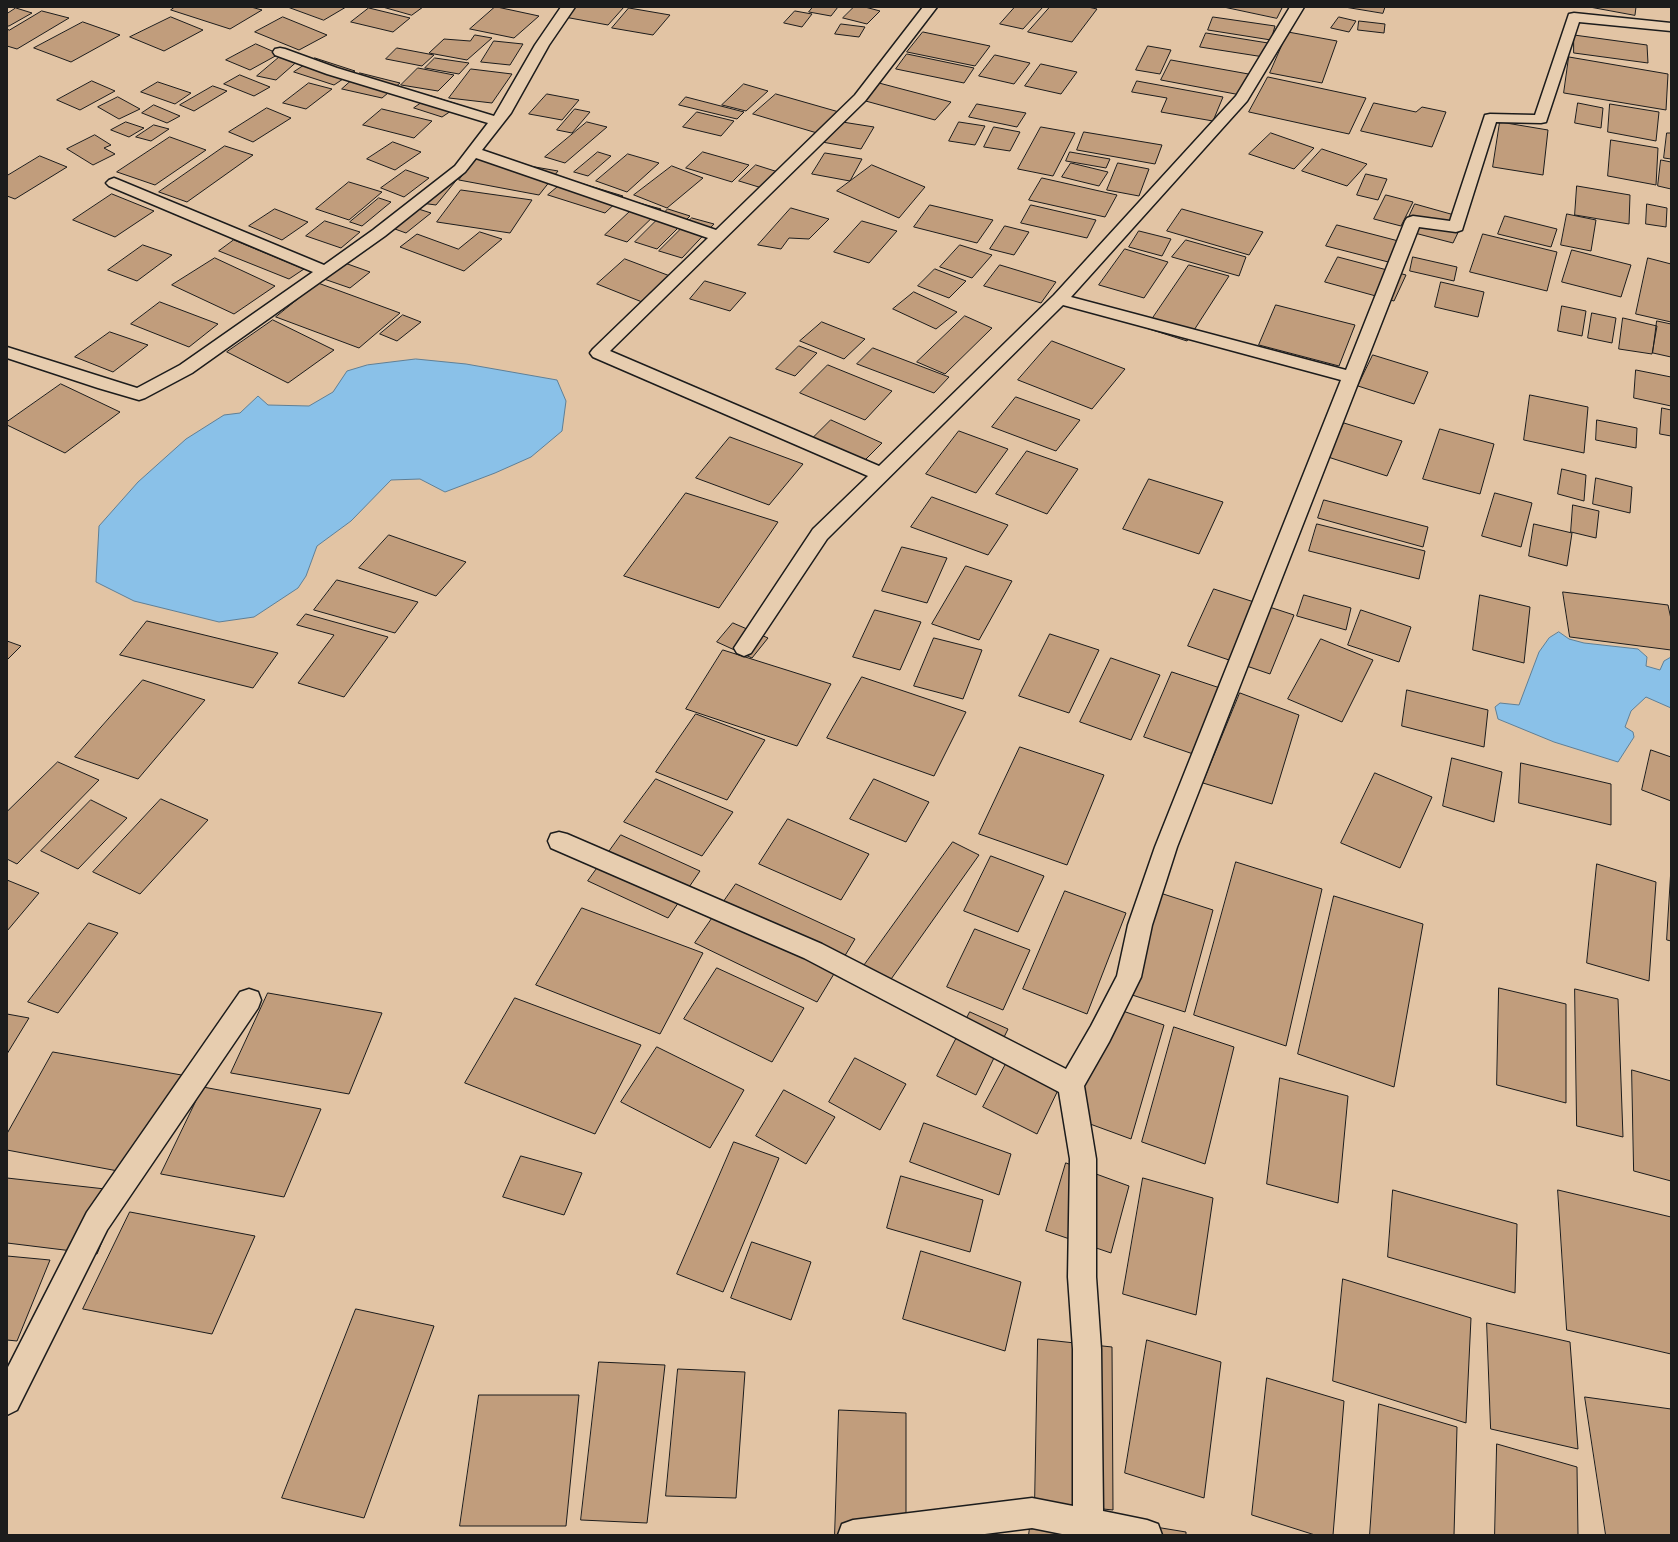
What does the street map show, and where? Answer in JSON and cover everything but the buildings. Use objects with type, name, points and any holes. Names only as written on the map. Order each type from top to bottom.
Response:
[{"type":"street","points":[[7,352],[139,394],[186,369],[379,233],[460,169],[504,113],[542,45],[568,7]]},
{"type":"street","points":[[881,474],[600,353],[860,98],[930,7]]},
{"type":"street","points":[[744,648],[820,534],[1060,299],[1242,98],[1297,7]]},
{"type":"street","points":[[1088,1524],[1087,1349],[1082,1277],[1082,1159],[1071,1085],[1100,1034],[1128,976],[1140,925],[1166,847],[1413,221],[1456,227],[1490,118],[1541,119],[1574,17],[1671,27]]},
{"type":"street","points":[[280,52],[332,71],[497,121]]},
{"type":"street","points":[[473,152],[718,236]]},
{"type":"street","points":[[114,183],[325,271]]},
{"type":"street","points":[[1060,299],[1351,377]]},
{"type":"street","points":[[559,841],[813,951],[1071,1085]]},
{"type":"street","points":[[7,1400],[97,1221],[249,1000]]},
{"type":"street","points":[[853,1535],[1032,1513],[1147,1535]]},
{"type":"water","points":[[416,359],[466,364],[557,380],[566,401],[562,431],[531,457],[495,473],[445,492],[420,479],[391,480],[351,521],[317,546],[306,576],[298,588],[254,617],[219,622],[134,601],[96,582],[99,526],[138,482],[186,439],[224,415],[240,413],[258,396],[268,405],[309,406],[333,392],[347,371],[367,365]]},
{"type":"water","points":[[1559,632],[1569,639],[1584,643],[1638,649],[1647,657],[1646,666],[1660,670],[1664,661],[1671,657],[1671,708],[1646,697],[1631,711],[1625,727],[1633,732],[1634,737],[1618,762],[1554,742],[1498,719],[1495,707],[1500,703],[1519,705],[1539,652],[1549,638]]}]
